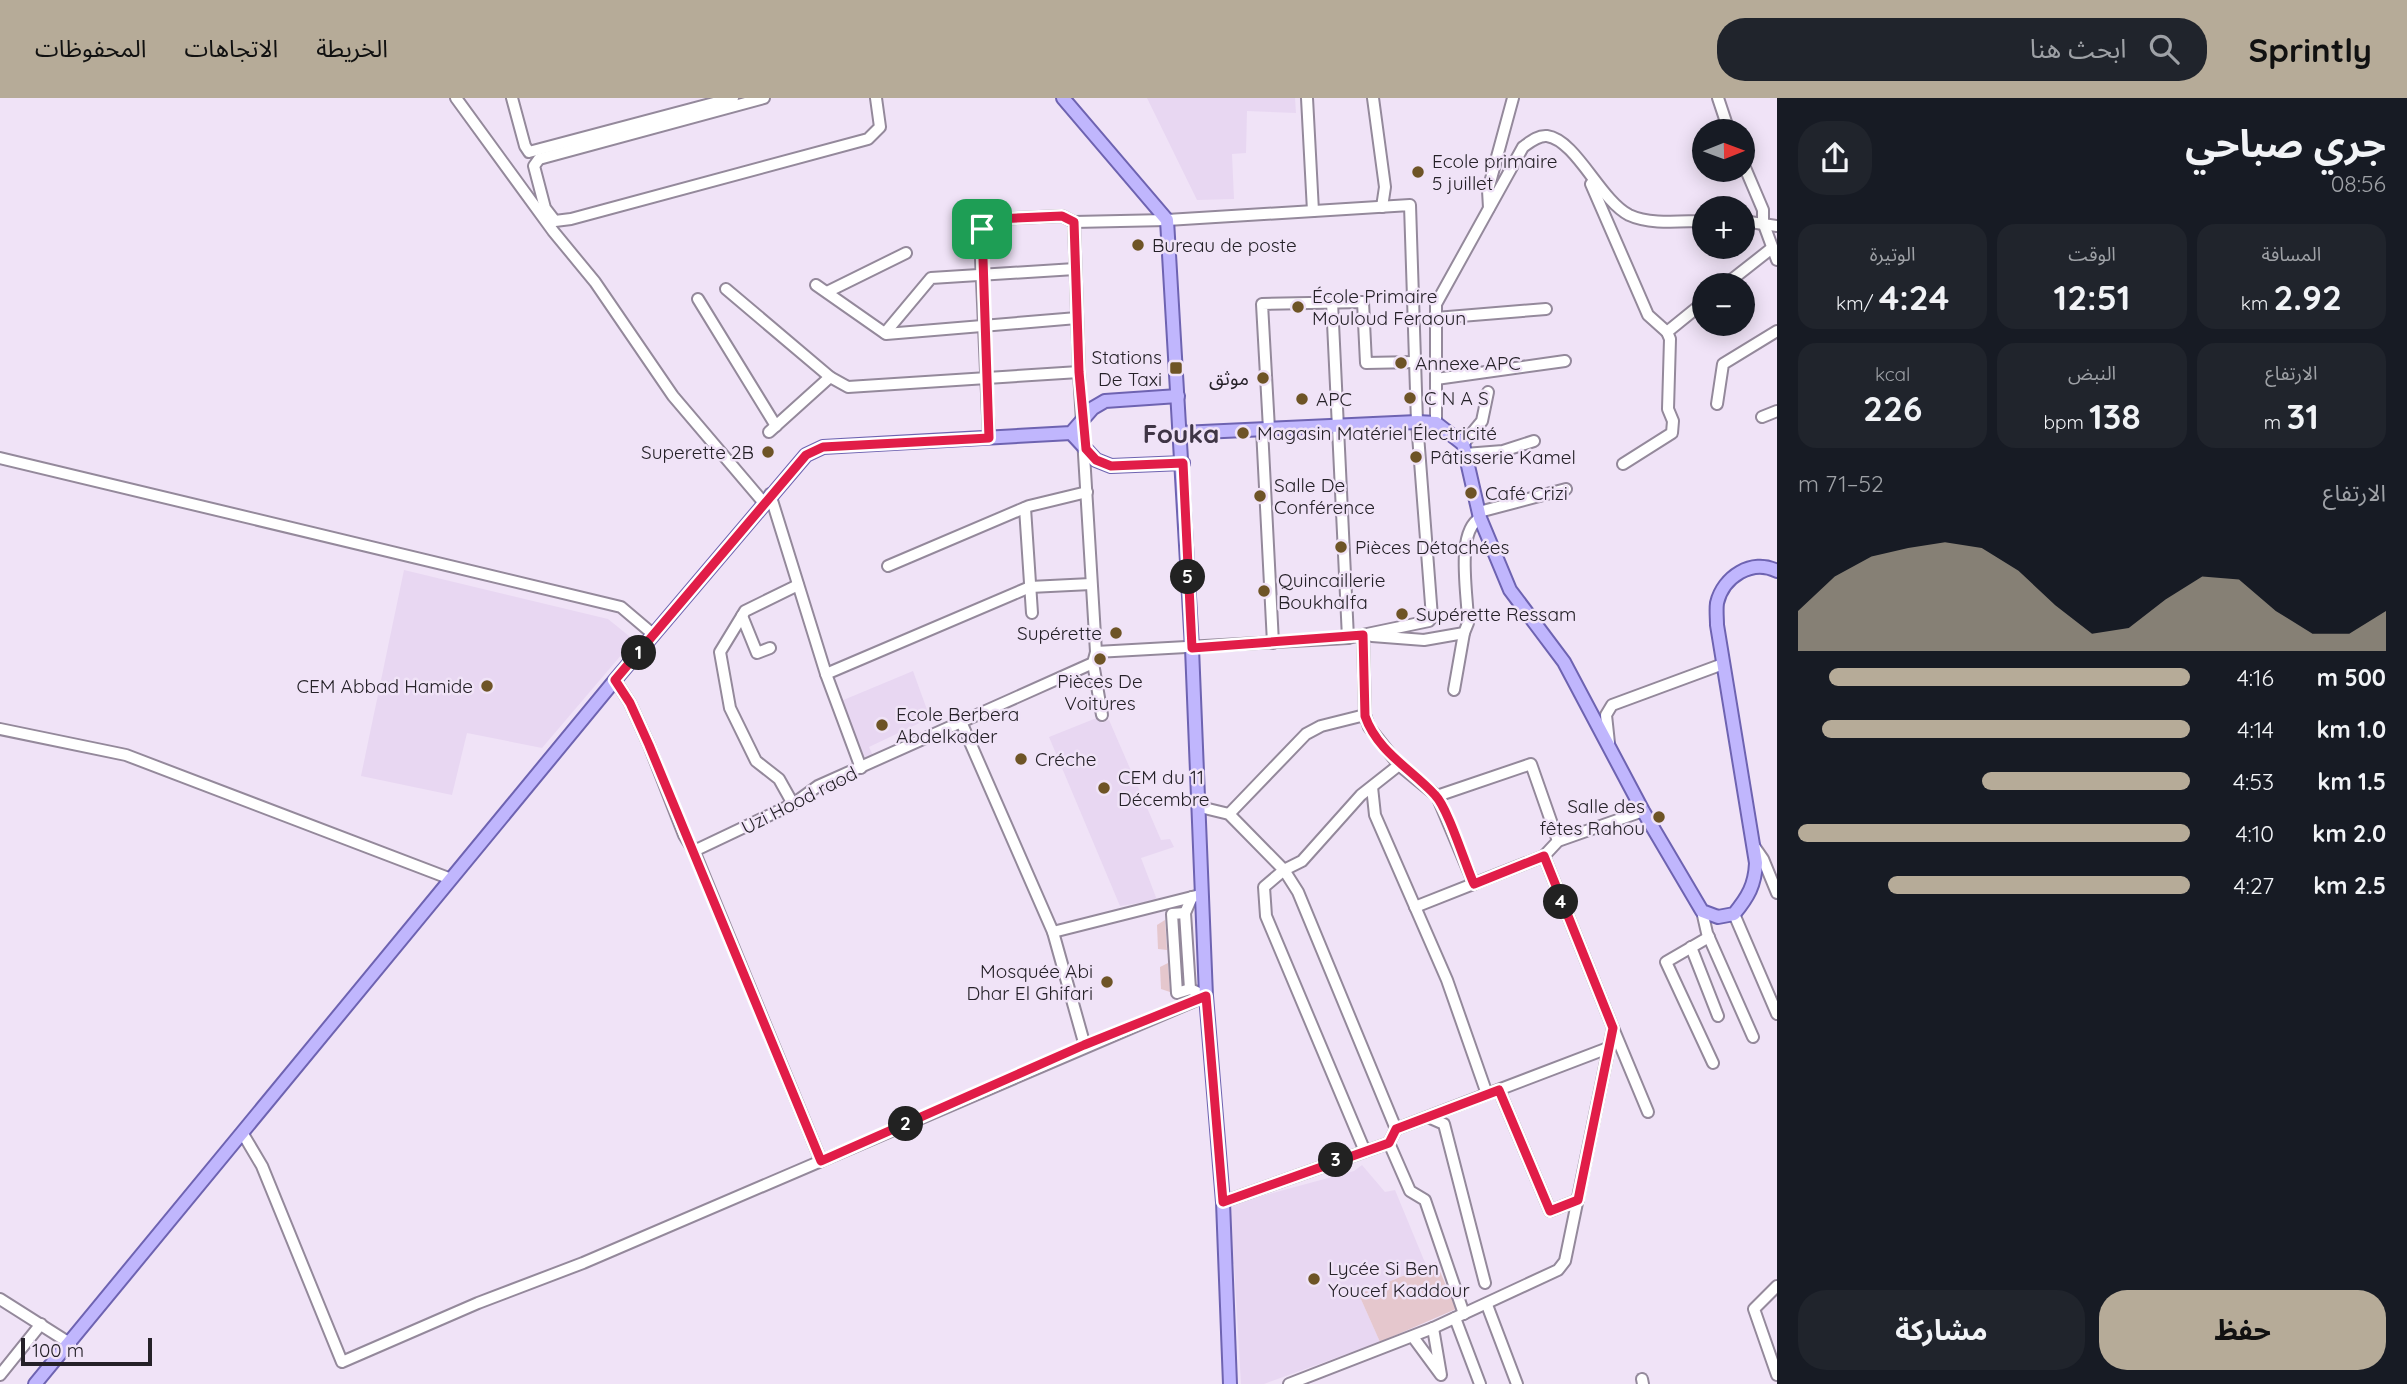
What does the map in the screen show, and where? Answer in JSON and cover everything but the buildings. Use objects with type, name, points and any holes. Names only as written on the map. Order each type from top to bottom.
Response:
[{"type":"main road","points":[[1063,98],[1167,220],[1183,463],[1200,807],[1196,896],[1223,1202],[1230,1384]]},
{"type":"main road","points":[[35,1384],[71,1344],[615,680],[806,455],[823,447],[1071,433],[1083,418],[1105,401],[1178,396]]},
{"type":"main road","points":[[1181,433],[1436,423],[1464,449],[1479,515],[1510,590],[1564,662],[1643,811],[1702,911],[1718,917],[1734,914],[1755,882],[1754,845],[1723,664],[1717,604],[1724,586],[1745,569],[1770,568],[1777,571]]},
{"type":"main road","points":[[1071,433],[1096,460],[1111,466],[1183,463]]},
{"type":"street","points":[[456,98],[553,231],[595,282],[673,396],[767,498],[826,674],[861,768]]},
{"type":"street","points":[[512,98],[529,152],[733,98]]},
{"type":"street","points":[[764,98],[539,159],[534,166],[547,213],[555,221],[583,216],[868,139],[880,127],[876,98]]},
{"type":"street","points":[[1307,98],[1312,211]]},
{"type":"street","points":[[1373,98],[1385,187],[1382,207]]},
{"type":"street","points":[[1489,209],[1489,190],[1513,98]]},
{"type":"street","points":[[1717,98],[1725,119]]},
{"type":"street","points":[[1436,423],[1436,304],[1523,147],[1536,138],[1548,136],[1574,155],[1618,208],[1632,216],[1692,221]]},
{"type":"street","points":[[1586,172],[1648,315],[1667,332],[1671,351],[1668,409],[1673,421],[1672,433],[1623,464]]},
{"type":"street","points":[[1751,182],[1763,210],[1763,222],[1777,260]]},
{"type":"street","points":[[989,438],[980,236],[986,223],[994,219],[1062,216],[1074,222],[1167,220],[1410,205],[1417,422]]},
{"type":"street","points":[[1074,222],[1079,372],[1086,449],[1095,657],[1102,715]]},
{"type":"street","points":[[1755,222],[1777,226]]},
{"type":"street","points":[[1740,273],[1772,247]]},
{"type":"street","points":[[827,292],[905,253]]},
{"type":"street","points":[[885,333],[931,278],[1075,269]]},
{"type":"street","points":[[816,285],[885,333],[1077,318]]},
{"type":"street","points":[[726,289],[830,377],[848,387],[1079,372]]},
{"type":"street","points":[[698,299],[772,429],[830,377]]},
{"type":"street","points":[[1332,302],[1348,638]]},
{"type":"street","points":[[1273,643],[1262,304],[1363,302],[1366,363],[1416,362]]},
{"type":"street","points":[[1436,318],[1546,309]]},
{"type":"street","points":[[1667,332],[1692,312]]},
{"type":"street","points":[[1717,404],[1723,363],[1777,331]]},
{"type":"street","points":[[1436,379],[1565,361]]},
{"type":"street","points":[[1488,392],[1482,421],[1464,449],[1503,451],[1534,441]]},
{"type":"street","points":[[1762,417],[1777,411]]},
{"type":"street","name":"Uzi Hood raod","points":[[694,851],[793,804],[818,786],[962,724],[1095,657],[1348,638],[1429,621],[1432,617],[1417,422]]},
{"type":"street","points":[[0,458],[621,607],[654,635]]},
{"type":"street","points":[[1454,690],[1468,623],[1465,540],[1472,522],[1479,515],[1566,489]]},
{"type":"street","points":[[888,566],[1024,508],[1087,492]]},
{"type":"street","points":[[1024,508],[1032,613]]},
{"type":"street","points":[[826,674],[1030,587],[1091,584]]},
{"type":"street","points":[[793,804],[779,779],[757,761],[730,708],[720,652],[745,611],[798,585]]},
{"type":"street","points":[[742,615],[757,653],[770,648]]},
{"type":"street","points":[[1464,633],[1424,640],[1363,635],[1365,716],[1369,727],[1399,765],[1437,796],[1474,884]]},
{"type":"street","points":[[1609,746],[1606,715],[1612,705],[1723,664]]},
{"type":"street","points":[[615,680],[630,703],[650,747],[684,835],[694,851],[821,1161]]},
{"type":"street","points":[[1229,814],[1306,734],[1321,726],[1365,716]]},
{"type":"street","points":[[962,724],[1053,932],[1084,1045]]},
{"type":"street","points":[[0,729],[126,755],[452,879]]},
{"type":"street","points":[[1437,796],[1531,764],[1558,841]]},
{"type":"street","points":[[1364,1149],[1266,916],[1264,887],[1284,870],[1302,861],[1372,787],[1399,765]]},
{"type":"street","points":[[1372,787],[1375,815],[1493,1092],[1550,1211],[1578,1200]]},
{"type":"street","points":[[1200,807],[1229,814],[1284,870],[1298,892],[1396,1129]]},
{"type":"street","points":[[1415,907],[1544,856],[1558,841],[1643,811]]},
{"type":"street","points":[[1754,845],[1777,893]]},
{"type":"street","points":[[1544,856],[1648,1112]]},
{"type":"street","points":[[1053,932],[1196,896]]},
{"type":"street","points":[[1196,896],[1185,913],[1172,914],[1177,993],[1190,989],[1206,996]]},
{"type":"street","points":[[1702,911],[1709,937],[1753,1037]]},
{"type":"street","points":[[1734,914],[1777,1014]]},
{"type":"street","points":[[1709,937],[1666,962],[1713,1063]]},
{"type":"street","points":[[1691,947],[1718,1016]]},
{"type":"street","points":[[243,1134],[262,1166],[342,1362],[821,1161],[1084,1045],[1206,996]]},
{"type":"street","points":[[1289,1384],[1413,1337],[1558,1270],[1565,1261],[1592,1144],[1613,1028]]},
{"type":"street","points":[[1480,1384],[1425,1200],[1409,1191],[1389,1143],[1396,1129],[1608,1048]]},
{"type":"street","points":[[1428,1117],[1444,1124],[1485,1283]]},
{"type":"street","points":[[1223,1202],[1364,1149],[1389,1143]]},
{"type":"street","points":[[1777,1286],[1754,1309],[1777,1375]]},
{"type":"street","points":[[2,1305],[41,1324],[71,1344]]},
{"type":"street","points":[[1487,1305],[1517,1384]]},
{"type":"street","points":[[0,1375],[41,1324]]},
{"type":"street","points":[[1433,1328],[1442,1380]]},
{"type":"street","points":[[1413,1337],[1442,1380]]},
{"type":"shaded area","points":[[1147,98],[1295,98],[1296,113],[1247,111],[1246,153],[1232,154],[1234,199],[1197,200]]},
{"type":"shaded area","name":"CEM Abbad Hamide","points":[[404,570],[608,619],[634,640],[542,748],[467,733],[452,795],[361,776]]},
{"type":"shaded area","name":"Ecole Berbera Abdelkader","points":[[913,671],[930,718],[869,747],[875,760],[863,766],[841,701]]},
{"type":"shaded area","name":"CEM du 11 Décembre","points":[[1099,717],[1102,723],[1109,720],[1161,840],[1170,839],[1174,847],[1141,858],[1157,900],[1120,906],[1049,737]]},
{"type":"shaded area","points":[[1165,920],[1167,950],[1158,949],[1157,925]]},
{"type":"shaded area","points":[[1168,963],[1170,992],[1161,989],[1160,967]]},
{"type":"shaded area","name":"Lycée Si Ben Youcef Kaddour","points":[[1362,1165],[1385,1192],[1395,1190],[1426,1265],[1360,1297],[1380,1342],[1264,1384],[1241,1384],[1234,1264],[1230,1264],[1229,1205],[1354,1171]]},
{"type":"shaded area","points":[[1436,1262],[1456,1309],[1380,1342],[1360,1297],[1362,1293]]},
{"type":"place","name":"Ecole primaire 5 juillet","points":[[1418,172]]},
{"type":"place","name":"Bureau de poste","points":[[1138,245]]},
{"type":"place","name":"École Primaire Mouloud Feraoun","points":[[1298,307]]},
{"type":"place","name":"Annexe APC","points":[[1401,363]]},
{"type":"place","name":"Stations De Taxi","points":[[1176,368]]},
{"type":"place","name":"موثق","points":[[1263,378]]},
{"type":"place","name":"C N A S","points":[[1410,398]]},
{"type":"place","name":"APC","points":[[1302,399]]},
{"type":"place","name":"Magasin Matériel Électricité","points":[[1243,433]]},
{"type":"place","name":"Superette 2B","points":[[768,452]]},
{"type":"place","name":"Pâtisserie Kamel","points":[[1416,457]]},
{"type":"place","name":"Café Crizi","points":[[1471,493]]},
{"type":"place","name":"Salle De Conférence","points":[[1260,496]]},
{"type":"place","name":"Pièces Détachées","points":[[1341,547]]},
{"type":"place","name":"Quincaillerie Boukhalfa","points":[[1264,591]]},
{"type":"place","name":"Supérette Ressam","points":[[1402,614]]},
{"type":"place","name":"Supérette","points":[[1116,633]]},
{"type":"place","name":"Pièces De Voitures","points":[[1100,659]]},
{"type":"place","name":"CEM Abbad Hamide","points":[[487,686]]},
{"type":"place","name":"Ecole Berbera Abdelkader","points":[[882,725]]},
{"type":"place","name":"Créche","points":[[1021,759]]},
{"type":"place","name":"CEM du 11 Décembre","points":[[1104,788]]},
{"type":"place","name":"Salle des fêtes Rahou","points":[[1659,817]]},
{"type":"place","name":"Mosquée Abi Dhar El Ghifari","points":[[1107,982]]},
{"type":"place","name":"Lycée Si Ben Youcef Kaddour","points":[[1314,1279]]},
{"type":"district","name":"Fouka","points":[[1181,433]]},
{"type":"route","points":[[1062,216],[1074,222],[1079,372],[1086,449],[1096,460],[1111,466],[1183,463],[1192,648],[1363,635],[1365,716],[1369,727],[1399,765],[1437,796],[1474,884],[1544,856],[1613,1028],[1592,1144],[1578,1200],[1550,1211],[1499,1090],[1396,1129],[1389,1143],[1364,1149],[1223,1202],[1206,996],[1084,1045],[821,1161],[649,745],[630,703],[615,680],[770,494],[806,455],[823,447],[989,438],[980,236],[982,229],[994,219],[1062,216]]}]
